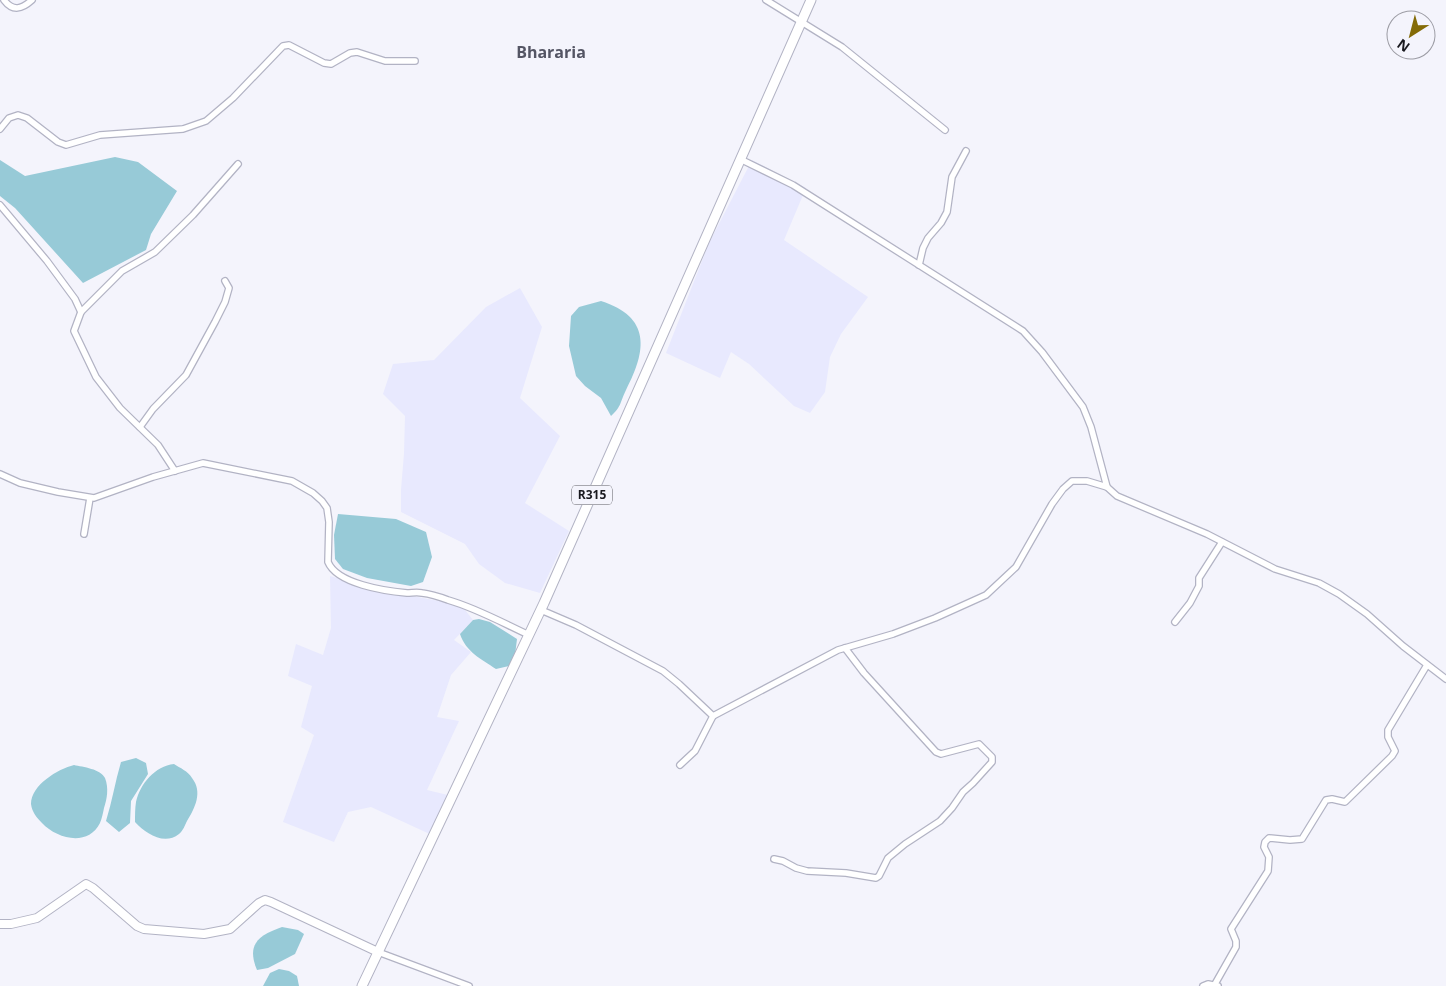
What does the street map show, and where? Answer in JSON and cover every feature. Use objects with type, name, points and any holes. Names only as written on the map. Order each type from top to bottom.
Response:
[{"type":"main road","name":"R315","points":[[362,986],[541,610],[811,0]]},
{"type":"street","points":[[4,0],[8,5],[18,8],[24,7],[32,0]]},
{"type":"street","points":[[766,0],[842,47],[944,130]]},
{"type":"street","points":[[0,129],[9,118],[18,115],[27,118],[58,142],[66,145],[100,135],[183,129],[194,126],[206,121],[232,98],[283,46],[289,45],[324,63],[331,64],[350,53],[357,52],[385,61],[415,61]]},
{"type":"street","points":[[919,265],[923,248],[928,238],[941,223],[947,212],[952,177],[966,151]]},
{"type":"street","points":[[740,159],[793,185],[1023,331],[1042,352],[1088,416],[1107,487]]},
{"type":"street","points":[[176,471],[158,445],[120,408],[93,370],[74,331],[81,312],[122,271],[155,252],[193,215],[238,164]]},
{"type":"street","points":[[0,205],[76,299],[81,312]]},
{"type":"street","points":[[140,427],[153,409],[186,375],[225,302],[229,288],[225,282]]},
{"type":"street","points":[[0,474],[20,483],[90,498],[203,463],[292,481],[313,494],[327,508],[329,522],[328,562],[330,568],[340,577],[363,586],[385,591],[420,592],[450,600],[529,635]]},
{"type":"street","points":[[680,765],[696,751],[713,716],[838,650],[893,634],[986,595],[1016,567],[1052,504],[1063,489],[1072,481],[1087,481],[1107,487],[1126,501],[1207,534],[1274,569],[1319,583],[1339,594],[1367,614],[1446,679]]},
{"type":"street","points":[[84,534],[90,498]]},
{"type":"street","points":[[1175,622],[1190,603],[1199,586],[1199,578],[1222,542]]},
{"type":"street","points":[[541,610],[576,625],[663,672],[679,684],[713,716]]},
{"type":"street","points":[[774,859],[807,871],[846,873],[876,878],[879,876],[888,858],[905,844],[940,821],[963,792],[992,762],[992,757],[979,744],[942,754],[936,752],[864,673],[845,648]]},
{"type":"street","points":[[1203,986],[1217,985],[1236,947],[1236,941],[1231,929],[1268,871],[1269,857],[1264,848],[1265,842],[1269,838],[1302,839],[1326,800],[1332,798],[1345,802],[1392,756],[1395,751],[1388,737],[1388,730],[1427,665]]},
{"type":"street","points":[[0,924],[11,924],[37,918],[86,884],[137,926],[144,929],[204,934],[230,929],[259,903],[265,900],[378,952],[469,986]]},
{"type":"shaded area","points":[[115,157],[138,162],[177,191],[151,234],[146,250],[83,283],[15,208],[0,196],[0,160],[25,176]]},
{"type":"shaded area","points":[[752,160],[806,188],[784,240],[868,297],[841,334],[830,357],[825,392],[810,413],[794,406],[749,364],[731,352],[720,378],[666,353],[709,243]]},
{"type":"shaded area","points":[[520,288],[542,327],[520,398],[560,436],[525,503],[569,531],[540,593],[505,583],[479,564],[465,544],[401,512],[405,416],[383,394],[393,364],[434,360],[486,307]]},
{"type":"shaded area","points":[[601,301],[629,316],[640,336],[641,348],[633,375],[619,407],[611,416],[601,398],[585,386],[576,376],[569,346],[571,316],[579,307]]},
{"type":"shaded area","points":[[338,514],[396,519],[426,532],[432,557],[423,582],[411,586],[367,578],[343,569],[335,559],[334,535]]},
{"type":"shaded area","points":[[330,576],[385,591],[461,605],[473,620],[454,640],[471,652],[451,675],[437,717],[459,721],[427,790],[452,796],[434,836],[371,807],[348,812],[334,842],[283,822],[314,735],[301,727],[312,686],[288,676],[296,644],[323,655],[331,628]]},
{"type":"shaded area","points":[[479,619],[490,622],[517,639],[515,655],[509,666],[496,669],[466,646],[460,634],[473,620]]},
{"type":"shaded area","points":[[136,758],[146,763],[148,774],[131,801],[130,823],[119,832],[106,821],[121,762]]},
{"type":"shaded area","points":[[174,764],[192,778],[197,789],[197,800],[180,833],[167,839],[155,837],[135,822],[136,802],[141,789],[149,777],[161,768]]},
{"type":"shaded area","points":[[74,765],[100,772],[105,778],[107,786],[107,797],[100,823],[95,831],[80,838],[64,836],[48,829],[32,810],[31,804],[35,790],[40,784],[53,774]]},
{"type":"shaded area","points":[[282,927],[298,930],[304,934],[295,954],[268,968],[257,970],[254,961],[254,947],[261,937]]},
{"type":"shaded area","points":[[279,969],[289,971],[297,976],[299,986],[263,986],[270,973]]},
{"type":"district","name":"Bhararia","points":[[551,52]]}]
